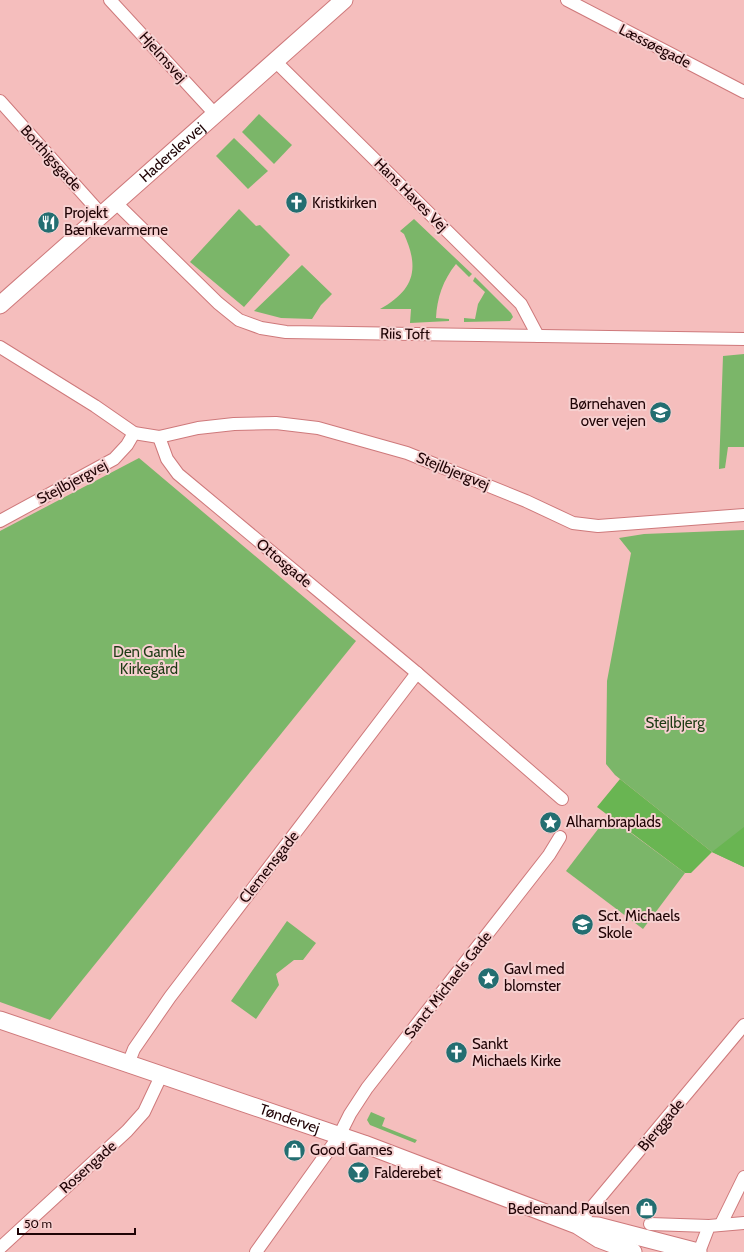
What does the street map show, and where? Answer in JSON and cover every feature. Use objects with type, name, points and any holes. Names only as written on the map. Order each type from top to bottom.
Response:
[{"type":"main road","name":"Haderslevvej","points":[[0,305],[344,0]]},
{"type":"main road","name":"Tøndervej","points":[[0,1020],[339,1136],[577,1225],[599,1239],[625,1250]]},
{"type":"main road","name":"Tøndervej","points":[[577,1225],[598,1226],[698,1252]]},
{"type":"street","name":"Hjelmsvej","points":[[110,0],[215,114]]},
{"type":"street","name":"Læssøegade","points":[[566,0],[744,92]]},
{"type":"street","name":"Hans Haves Vej","points":[[275,61],[520,304],[538,336]]},
{"type":"street","name":"Borthigsgade","points":[[0,101],[102,215]]},
{"type":"street","name":"Riis Toft","points":[[116,203],[218,303],[239,320],[261,328],[286,332],[744,339]]},
{"type":"street","points":[[0,347],[95,406],[134,433],[158,437]]},
{"type":"street","name":"Stejlbjergvej","points":[[158,437],[198,428],[234,424],[276,423],[318,428],[407,453],[526,501],[573,523],[598,526],[744,515]]},
{"type":"street","name":"Stejlbjergvej","points":[[0,521],[114,459],[128,445],[134,433]]},
{"type":"street","name":"Ottosgade","points":[[158,437],[167,459],[178,474],[417,673],[562,799]]},
{"type":"street","name":"Clemensgade","points":[[128,1064],[134,1048],[170,997],[417,673]]},
{"type":"street","name":"Sanct Michaels Gade","points":[[256,1252],[339,1136],[350,1114],[367,1088],[550,855],[560,837]]},
{"type":"street","name":"Bjerggade","points":[[577,1225],[744,1025]]},
{"type":"street","name":"Rosengade","points":[[0,1248],[127,1131],[144,1112],[161,1076]]},
{"type":"street","points":[[698,1252],[744,1177]]},
{"type":"street","points":[[650,1224],[715,1225],[744,1223]]},
{"type":"green space","points":[[259,114],[292,145],[274,164],[242,132]]},
{"type":"green space","points":[[234,138],[268,171],[248,189],[216,156]]},
{"type":"green space","points":[[239,209],[256,226],[260,225],[290,255],[244,307],[190,262]]},
{"type":"green space","points":[[414,219],[472,274],[469,277],[456,264],[444,283],[439,296],[436,318],[449,319],[449,321],[410,323],[411,309],[380,309],[400,294],[407,286],[411,278],[412,258],[404,234],[400,231]]},
{"type":"green space","points":[[302,265],[332,294],[321,305],[312,319],[281,318],[254,311]]},
{"type":"green space","points":[[475,277],[511,313],[513,317],[510,321],[464,322],[464,318],[475,319],[478,304],[485,292],[473,281]]},
{"type":"green space","points":[[744,354],[744,447],[728,447],[725,468],[719,469],[723,356]]},
{"type":"green space","name":"Den Gamle Kirkegård","points":[[139,458],[356,641],[50,1020],[0,1002],[0,531]]},
{"type":"green space","name":"Stejlbjerg","points":[[744,530],[744,867],[712,852],[615,775],[606,764],[607,681],[631,553],[619,538],[644,534]]},
{"type":"green space","points":[[620,779],[712,852],[691,873],[685,873],[597,807]]},
{"type":"green space","points":[[608,816],[685,873],[643,929],[566,871]]},
{"type":"green space","points":[[744,827],[744,867],[712,852]]},
{"type":"green space","points":[[287,921],[316,943],[303,960],[294,960],[276,974],[279,985],[256,1019],[231,1001]]},
{"type":"green space","points":[[371,1112],[385,1118],[382,1126],[417,1140],[415,1143],[370,1125],[367,1120]]},
{"type":"place","name":"Kristkirken","points":[[297,203]]},
{"type":"place","name":"Projekt Bænkevarmerne","points":[[49,222]]},
{"type":"place","name":"Børnehaven over vejen","points":[[661,413]]},
{"type":"place","name":"Alhambraplads","points":[[551,822]]},
{"type":"place","name":"Sct. Michaels Skole","points":[[582,925]]},
{"type":"place","name":"Gavl med blomster","points":[[488,978]]},
{"type":"place","name":"Sankt Michaels Kirke","points":[[456,1053]]},
{"type":"place","name":"Good Games","points":[[295,1150]]},
{"type":"place","name":"Falderebet","points":[[358,1173]]},
{"type":"place","name":"Bedemand Paulsen","points":[[646,1209]]}]
